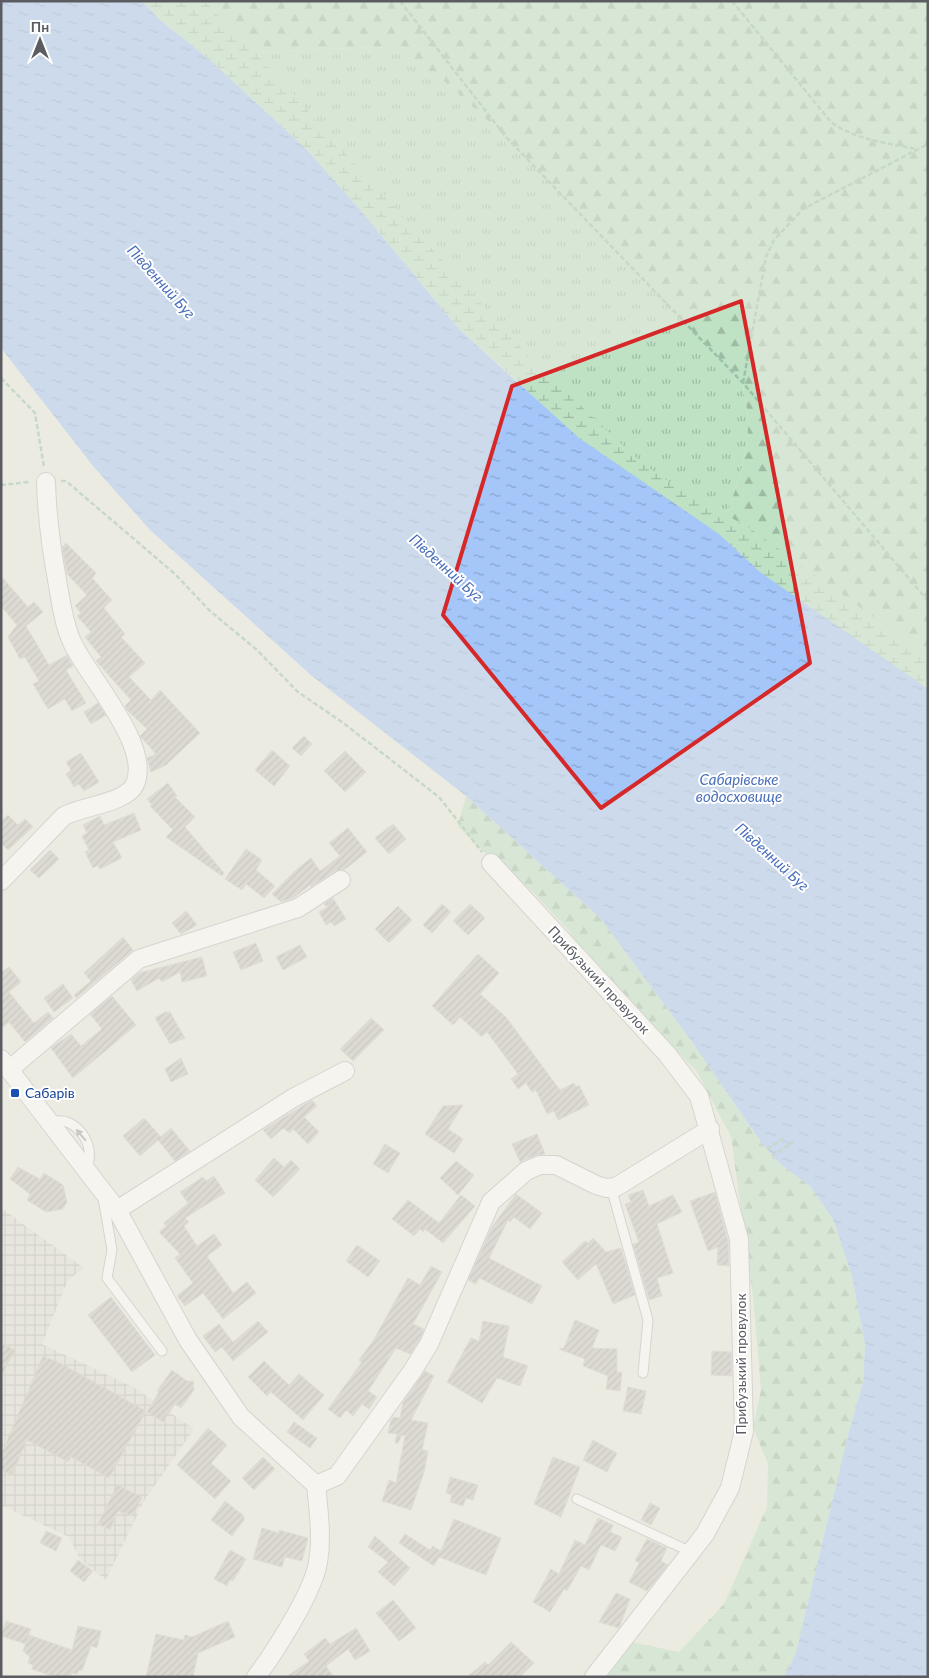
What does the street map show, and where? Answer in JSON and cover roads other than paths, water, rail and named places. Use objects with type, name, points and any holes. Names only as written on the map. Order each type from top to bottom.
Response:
[{"type":"street","points":[[1,881],[64,816],[75,810],[120,798],[129,792],[135,784],[137,772],[136,757],[130,740],[115,709],[73,644],[64,621],[47,522],[46,482]]},
{"type":"street","name":"Прибузький провулок","points":[[491,863],[667,1054],[699,1096],[740,1239],[744,1431],[730,1488],[705,1534],[594,1677]]},
{"type":"street","points":[[256,1677],[285,1632],[315,1576],[320,1534],[316,1485],[241,1417],[188,1340],[117,1210],[52,1122],[5,1064],[139,960],[298,908],[341,880]]},
{"type":"street","points":[[117,1210],[292,1098],[345,1071]]},
{"type":"street","points":[[316,1485],[337,1476],[413,1370],[429,1344],[491,1202],[526,1171],[540,1165],[556,1165],[596,1186],[616,1186],[710,1129]]},
{"type":"lane","points":[[611,1187],[648,1320],[643,1373]]},
{"type":"lane","points":[[101,1188],[112,1250],[108,1278],[162,1351]]},
{"type":"lane","points":[[577,1499],[691,1552]]},
{"type":"water","name":"Сабарівське водосховище","points":[[1,1],[142,1],[159,19],[211,61],[306,149],[356,205],[459,329],[579,438],[719,534],[760,572],[928,689],[928,1677],[784,1677],[796,1653],[849,1431],[863,1383],[865,1345],[852,1276],[833,1219],[810,1186],[779,1163],[763,1145],[692,1042],[601,919],[466,796],[312,676],[150,530],[93,466],[1,348]]},
{"type":"place","name":"Сабарів","points":[[15,1093]]},
{"type":"water label","name":"Південний Буг","points":[[161,282]]},
{"type":"water label","name":"Південний Буг","points":[[446,568]]},
{"type":"water label","name":"Південний Буг","points":[[772,857]]}]
